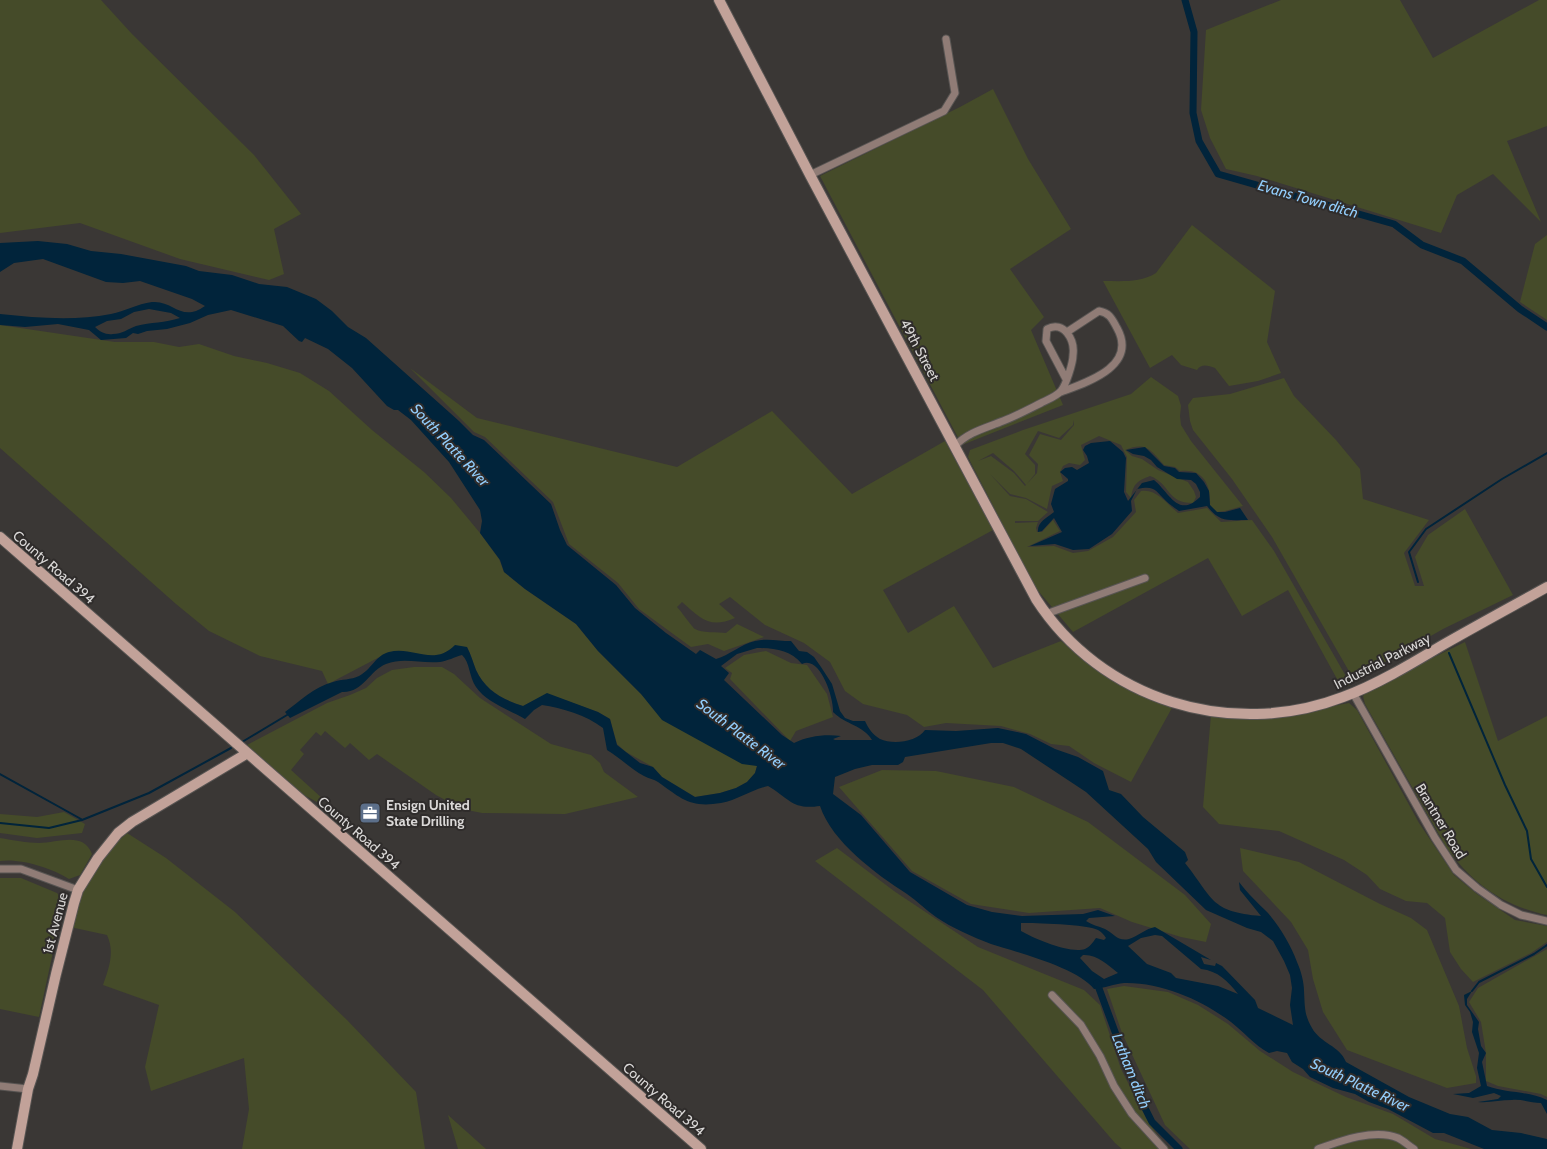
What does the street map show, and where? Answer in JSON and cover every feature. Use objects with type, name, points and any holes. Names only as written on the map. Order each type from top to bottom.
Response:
[{"type":"street","name":"49th Street","points":[[719,0],[810,175],[1026,580],[1046,614],[1064,636],[1080,651],[1131,685]]},
{"type":"street","points":[[810,175],[944,112],[955,93],[946,39]]},
{"type":"street","points":[[955,446],[978,430],[1024,412],[1061,392],[1086,382],[1113,366],[1119,360],[1122,352],[1120,333],[1106,312],[1099,311],[1067,332]]},
{"type":"street","points":[[1061,392],[1066,379],[1074,356],[1073,347],[1067,332],[1060,326],[1054,325],[1047,329],[1046,342],[1066,379]]},
{"type":"street","name":"County Road 394","points":[[0,537],[246,754],[701,1149]]},
{"type":"street","points":[[1046,614],[1145,578]]},
{"type":"street","name":"Industrial Parkway","points":[[1131,685],[1158,698],[1208,711],[1256,714],[1301,710],[1333,701],[1352,693],[1412,663],[1547,587]]},
{"type":"street","name":"Brantner Road","points":[[1352,693],[1438,844],[1456,870],[1476,888],[1501,905],[1521,915],[1547,921]]},
{"type":"street","name":"1st Avenue","points":[[17,1149],[28,1089],[78,890],[109,843],[132,822],[246,754]]},
{"type":"street","points":[[0,869],[21,869],[78,890]]},
{"type":"street","points":[[1052,995],[1081,1025],[1100,1056],[1114,1086],[1132,1114],[1164,1149]]},
{"type":"street","points":[[0,1086],[28,1089]]},
{"type":"street","points":[[1318,1149],[1346,1139],[1383,1134],[1397,1138],[1414,1149]]},
{"type":"green space","points":[[0,0],[101,0],[132,34],[254,155],[301,214],[274,229],[284,274],[269,280],[180,259],[80,223],[0,233]]},
{"type":"green space","points":[[1281,0],[1400,0],[1433,58],[1539,0],[1547,0],[1547,126],[1507,141],[1541,222],[1493,174],[1457,195],[1441,233],[1257,176],[1226,169],[1210,138],[1201,110],[1206,30]]},
{"type":"green space","points":[[993,89],[1028,159],[1071,229],[1010,269],[1044,317],[1031,330],[1063,405],[962,445],[820,176]]},
{"type":"green space","points":[[1192,225],[1275,291],[1267,342],[1281,373],[1258,381],[1229,386],[1215,368],[1203,366],[1197,370],[1181,365],[1172,355],[1150,368],[1103,281],[1137,280],[1156,273]]},
{"type":"green space","points":[[1547,235],[1547,320],[1520,302],[1535,244]]},
{"type":"green space","points":[[0,325],[115,342],[154,342],[179,347],[199,344],[234,356],[300,373],[329,391],[372,430],[424,472],[451,498],[480,533],[499,559],[504,572],[576,624],[598,651],[641,694],[757,766],[755,773],[747,782],[736,788],[695,797],[662,777],[653,767],[626,752],[617,744],[610,719],[598,712],[547,694],[523,706],[508,701],[495,693],[480,677],[467,647],[448,651],[439,656],[389,652],[328,684],[322,671],[260,656],[209,631],[0,448]]},
{"type":"green space","points":[[410,368],[477,418],[677,467],[772,411],[852,494],[945,441],[993,530],[883,590],[908,633],[954,606],[993,668],[1061,641],[1109,678],[1132,692],[1173,706],[1131,782],[1094,763],[1069,746],[1051,744],[1030,734],[1001,726],[946,723],[924,727],[907,715],[863,704],[845,691],[830,662],[804,643],[765,625],[730,597],[719,604],[735,618],[719,623],[706,620],[682,602],[677,607],[694,628],[698,630],[726,633],[737,624],[764,637],[724,651],[708,644],[691,647],[639,609],[618,583],[569,544],[553,502],[485,437],[474,432]]},
{"type":"green space","points":[[1151,377],[1178,396],[1181,406],[1181,425],[1191,441],[1243,506],[1217,512],[1210,505],[1207,484],[1200,475],[1195,472],[1180,471],[1175,467],[1164,465],[1147,448],[1138,446],[1125,450],[1132,456],[1142,459],[1158,470],[1188,482],[1196,497],[1193,503],[1178,500],[1157,479],[1150,476],[1136,484],[1131,498],[1126,492],[1127,457],[1121,445],[1099,436],[1081,445],[1085,460],[1080,465],[1069,463],[1063,466],[1060,472],[1063,481],[1052,486],[1047,509],[1026,498],[1010,494],[990,474],[1010,496],[1026,499],[1048,512],[1038,521],[1015,521],[1015,523],[1038,522],[1037,532],[1042,532],[1053,520],[1060,531],[1027,547],[1054,546],[1073,553],[1088,551],[1113,537],[1136,512],[1134,500],[1141,491],[1156,494],[1178,513],[1207,508],[1221,522],[1252,520],[1274,551],[1351,685],[1342,688],[1288,590],[1242,616],[1208,558],[1073,632],[1035,587],[968,457],[970,450],[1131,394]],"holes":[[[1074,420],[1074,425],[1061,440],[1040,434],[1029,455],[1038,464],[1037,473],[1027,484],[1035,474],[1035,465],[1025,454],[1038,431],[1059,438],[1073,425]],[[993,453],[1014,471],[1025,486],[1014,473],[991,456],[978,461]]]},
{"type":"green space","points":[[1284,378],[1294,396],[1336,440],[1360,469],[1363,499],[1429,520],[1404,553],[1415,586],[1424,586],[1415,557],[1428,535],[1465,509],[1513,595],[1443,629],[1354,680],[1272,537],[1232,479],[1193,430],[1190,421],[1188,405],[1193,398],[1230,394]]},
{"type":"green space","points":[[1465,642],[1498,741],[1547,716],[1547,915],[1531,911],[1502,899],[1478,882],[1456,860],[1446,847],[1365,704],[1363,696],[1369,689]]},
{"type":"green space","points":[[766,651],[791,663],[807,665],[827,694],[833,717],[796,731],[790,741],[730,679],[732,673],[725,668],[744,655]]},
{"type":"green space","points":[[414,667],[442,667],[454,674],[480,698],[551,744],[591,755],[600,763],[604,772],[638,797],[565,814],[482,813],[462,809],[436,795],[377,754],[369,760],[350,743],[345,748],[325,731],[321,736],[316,732],[300,750],[304,754],[291,770],[323,799],[317,802],[304,795],[247,745],[327,703],[366,688],[377,678],[392,670]]},
{"type":"green space","points":[[1349,703],[1357,710],[1419,823],[1454,875],[1477,894],[1515,920],[1547,926],[1547,942],[1531,953],[1473,982],[1461,969],[1450,952],[1445,918],[1427,903],[1406,901],[1380,889],[1367,875],[1344,860],[1279,831],[1219,824],[1203,807],[1211,715],[1269,718]]},
{"type":"green space","points":[[882,770],[936,771],[1014,787],[1088,822],[1185,895],[1211,924],[1206,942],[1181,937],[1132,922],[1100,908],[1029,913],[971,904],[912,871],[839,787]]},
{"type":"green space","points":[[64,812],[85,824],[82,833],[37,838],[0,833],[0,814],[37,817]]},
{"type":"green space","points":[[127,833],[166,858],[235,912],[347,1020],[416,1092],[425,1149],[242,1149],[249,1109],[244,1058],[151,1091],[145,1067],[159,1005],[103,985],[111,954],[107,935],[70,927],[82,893],[111,848]]},
{"type":"green space","points":[[0,838],[34,843],[76,840],[88,847],[92,854],[80,875],[69,879],[54,871],[36,865],[8,860],[0,861]]},
{"type":"green space","points":[[837,848],[894,891],[978,947],[1084,990],[1100,1005],[1121,1069],[1146,1118],[1158,1136],[1170,1149],[1122,1149],[1115,1143],[983,990],[815,861]]},
{"type":"green space","points":[[1240,848],[1299,862],[1411,918],[1427,930],[1459,1006],[1467,1048],[1476,1076],[1476,1083],[1447,1088],[1347,1050],[1323,1012],[1313,979],[1308,950],[1291,922],[1243,871]]},
{"type":"green space","points":[[0,878],[21,878],[57,893],[64,901],[39,1017],[0,1009]]},
{"type":"green space","points":[[1547,949],[1547,1097],[1541,1094],[1498,1086],[1486,1081],[1486,1053],[1481,1022],[1469,1002],[1478,988]]},
{"type":"green space","points":[[1124,986],[1168,992],[1198,1005],[1228,1024],[1260,1051],[1293,1072],[1346,1097],[1393,1114],[1435,1139],[1471,1149],[1190,1149],[1165,1125],[1122,1033],[1107,989]]},
{"type":"green space","points":[[448,1115],[486,1149],[458,1149]]},
{"type":"water","name":"South Platte River","points":[[38,241],[67,244],[91,251],[121,254],[186,266],[199,271],[232,275],[259,284],[287,287],[316,299],[332,311],[348,327],[366,338],[473,435],[484,440],[551,504],[567,545],[616,585],[635,608],[696,654],[700,650],[716,659],[755,641],[791,641],[799,651],[807,652],[814,657],[832,684],[840,711],[845,718],[853,721],[865,721],[871,731],[880,739],[891,742],[911,740],[925,730],[956,731],[998,728],[1026,734],[1055,749],[1078,757],[1103,771],[1109,790],[1121,794],[1143,817],[1185,852],[1188,860],[1185,863],[1214,901],[1232,911],[1261,916],[1240,890],[1239,882],[1268,913],[1285,936],[1298,965],[1302,976],[1305,1010],[1309,1023],[1320,1037],[1339,1052],[1346,1062],[1409,1097],[1450,1114],[1468,1117],[1492,1130],[1521,1133],[1547,1139],[1547,1149],[1484,1149],[1444,1133],[1433,1133],[1388,1109],[1310,1077],[1303,1069],[1292,1062],[1287,1053],[1277,1051],[1269,1053],[1220,1014],[1180,994],[1138,983],[1124,983],[1094,989],[1075,974],[1031,956],[991,944],[970,935],[936,917],[856,856],[834,832],[820,806],[797,805],[768,786],[721,803],[701,804],[687,801],[656,781],[639,773],[607,750],[603,728],[589,719],[566,710],[542,705],[525,719],[498,705],[476,687],[467,662],[462,655],[440,662],[399,661],[386,664],[355,689],[342,692],[290,718],[285,712],[308,695],[326,684],[359,676],[384,654],[407,651],[439,655],[455,645],[467,647],[476,670],[484,683],[508,701],[523,706],[547,693],[598,712],[610,719],[617,745],[640,763],[653,767],[662,777],[695,797],[736,788],[747,782],[755,773],[757,766],[742,764],[662,720],[641,694],[598,651],[576,624],[504,572],[500,560],[480,533],[482,521],[480,510],[449,462],[411,420],[398,410],[387,406],[352,368],[328,349],[305,338],[302,342],[299,341],[283,326],[231,310],[208,315],[190,323],[167,329],[138,334],[133,333],[126,338],[101,340],[89,330],[58,324],[25,327],[0,325],[0,314],[42,318],[70,318],[111,314],[152,302],[160,302],[183,312],[197,311],[205,306],[192,299],[140,281],[106,282],[43,259],[14,263],[0,272],[0,243]],"holes":[[[149,309],[171,313],[180,318],[136,326],[116,334],[106,334],[95,327],[107,321],[121,319],[134,312]],[[757,648],[782,651],[798,659],[802,664],[809,663],[815,666],[825,679],[831,697],[833,712],[843,720],[864,731],[872,740],[835,740],[833,739],[841,736],[823,735],[794,743],[782,735],[724,680],[729,673],[721,666],[737,654]],[[991,743],[1003,743],[1021,749],[1086,792],[1148,849],[1156,862],[1206,910],[1261,932],[1273,941],[1290,975],[1292,988],[1290,1005],[1293,1025],[1258,1008],[1255,1000],[1222,966],[1216,963],[1215,966],[1204,964],[1201,957],[1211,960],[1155,927],[1125,940],[1086,921],[1089,918],[1115,916],[1098,910],[1083,914],[1022,916],[992,912],[967,905],[910,872],[861,815],[833,794],[835,777],[872,765],[898,765],[903,762],[905,757]],[[1021,923],[1072,925],[1098,930],[1106,938],[1104,940],[1096,938],[1090,946],[1079,950],[1062,948],[1043,942],[1021,931]],[[1155,935],[1162,936],[1201,969],[1222,977],[1238,994],[1218,986],[1176,978],[1171,973],[1147,964],[1128,946],[1141,938]],[[1083,955],[1098,958],[1118,973],[1104,979],[1092,971],[1080,958]]]},
{"type":"water","points":[[1110,441],[1123,452],[1126,458],[1124,492],[1128,501],[1136,490],[1131,501],[1132,511],[1112,534],[1089,549],[1073,550],[1055,544],[1030,546],[1062,532],[1054,518],[1042,531],[1038,532],[1041,523],[1054,512],[1051,504],[1055,489],[1068,481],[1060,472],[1065,468],[1072,467],[1077,470],[1089,463],[1083,450],[1085,446],[1091,443]]},
{"type":"water","points":[[1145,447],[1164,466],[1175,468],[1179,472],[1196,473],[1209,491],[1210,505],[1217,512],[1240,508],[1248,520],[1221,518],[1207,506],[1179,511],[1154,489],[1137,489],[1142,483],[1154,480],[1174,501],[1180,504],[1192,503],[1200,497],[1196,484],[1191,480],[1177,479],[1157,467],[1144,456],[1133,454],[1126,450]]},
{"type":"water","points":[[1472,991],[1467,999],[1467,1005],[1479,1022],[1478,1029],[1481,1046],[1486,1053],[1482,1062],[1487,1086],[1547,1100],[1547,1114],[1541,1103],[1516,1100],[1478,1102],[1498,1099],[1501,1096],[1494,1093],[1473,1098],[1453,1094],[1469,1093],[1481,1086],[1477,1068],[1479,1053],[1472,1032],[1473,1022],[1470,1012],[1465,1005],[1464,995]]},
{"type":"waterway","name":"Evans Town ditch","points":[[1185,0],[1194,32],[1193,113],[1199,141],[1218,174],[1394,224],[1422,245],[1463,261],[1520,309],[1547,327]]},
{"type":"waterway","points":[[1418,582],[1409,552],[1426,529],[1502,479],[1547,453]]},
{"type":"waterway","points":[[1449,653],[1505,785],[1527,831],[1531,859],[1547,887]]},
{"type":"waterway","points":[[242,742],[287,715]]},
{"type":"waterway","points":[[0,823],[49,828],[82,820],[149,793],[231,748]]},
{"type":"waterway","points":[[0,774],[81,819]]},
{"type":"waterway","points":[[1472,991],[1479,982],[1534,954],[1547,945]]},
{"type":"waterway","name":"Latham ditch","points":[[1097,983],[1138,1094],[1152,1122],[1179,1149]]},
{"type":"place","name":"Ensign United State Drilling","points":[[370,813]]}]
